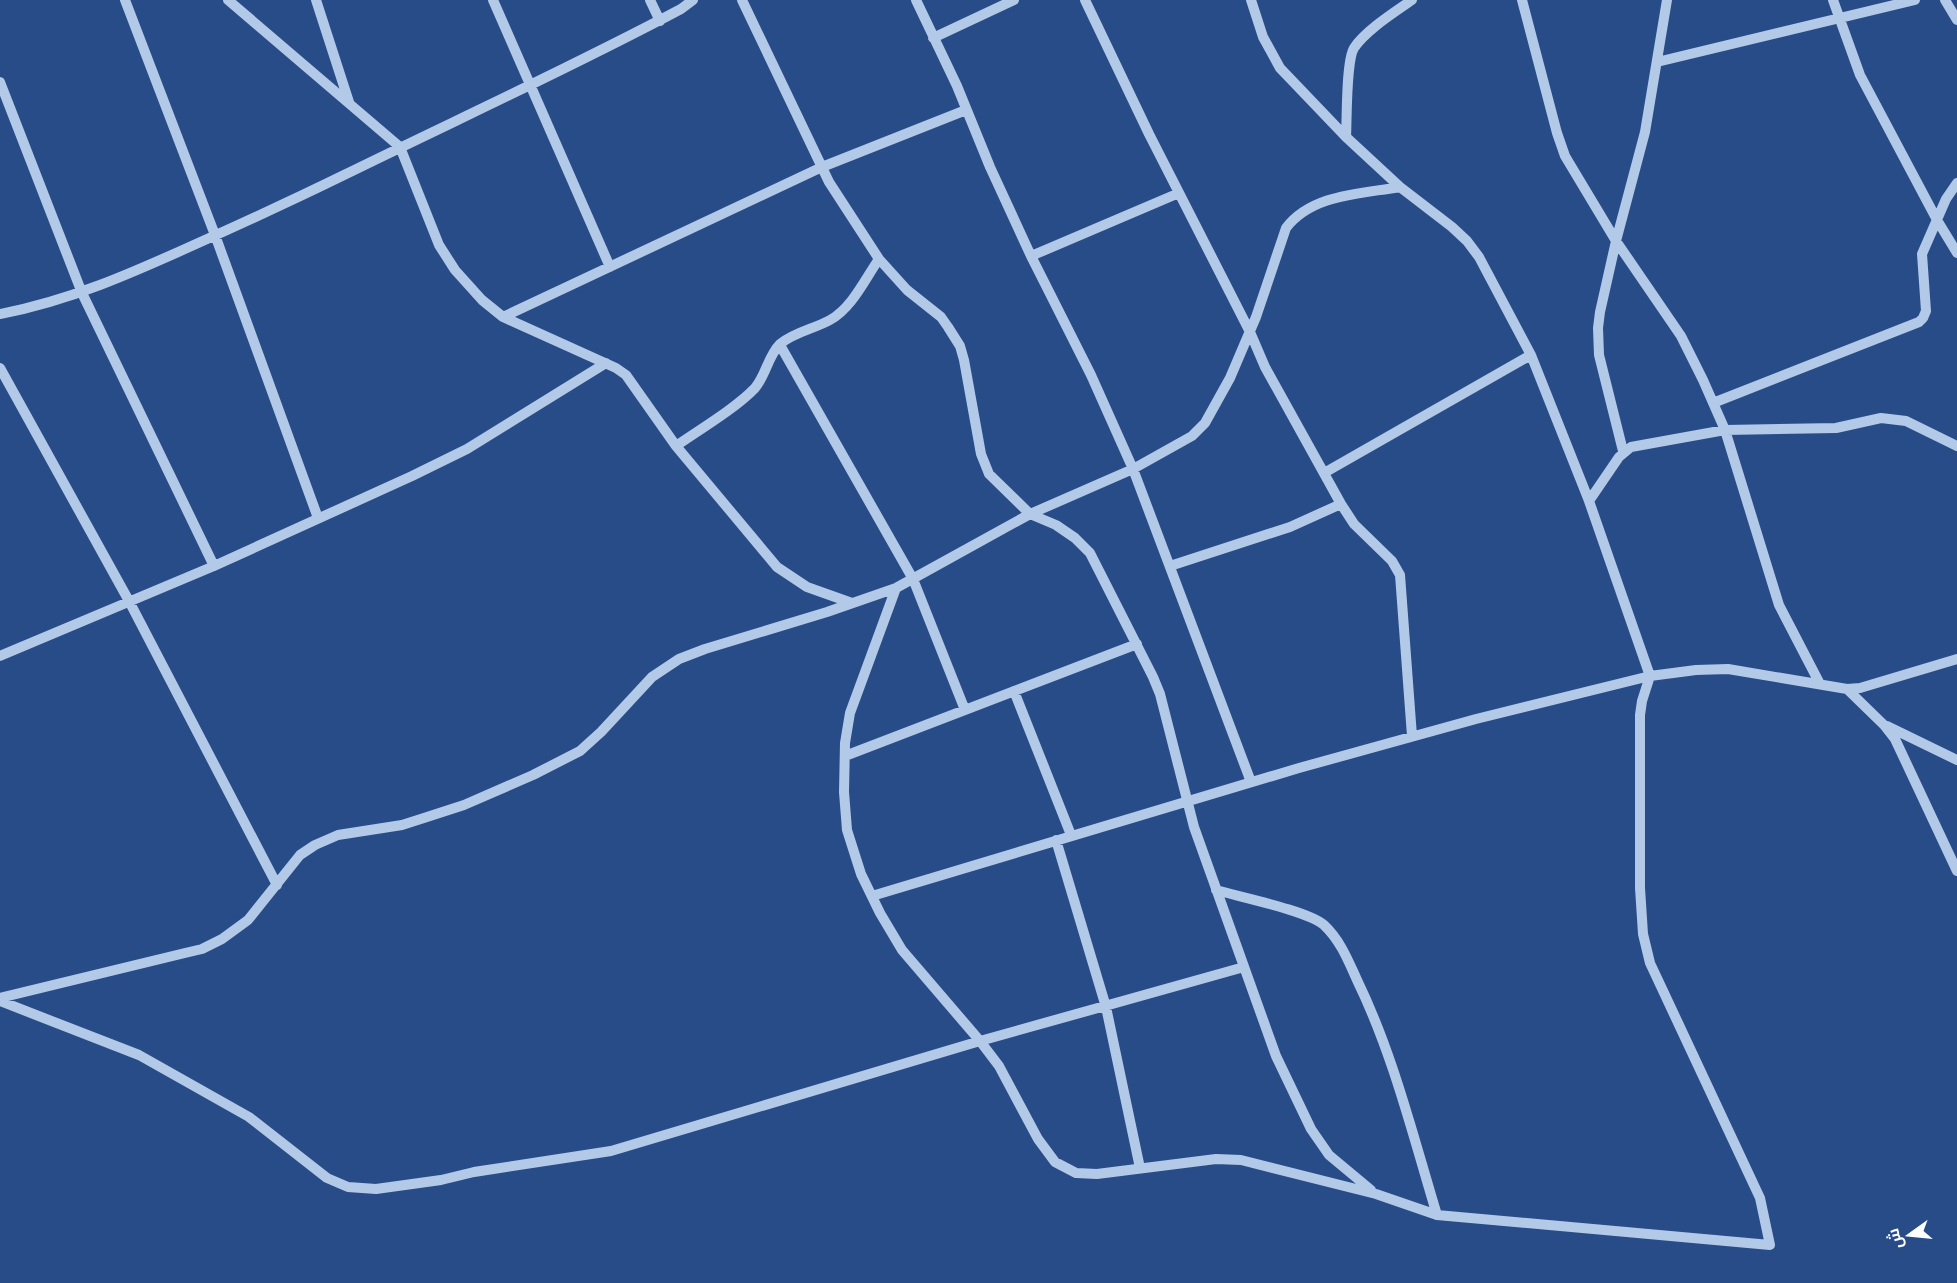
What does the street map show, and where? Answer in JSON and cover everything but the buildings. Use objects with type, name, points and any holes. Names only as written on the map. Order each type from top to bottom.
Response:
[{"type":"street","points":[[124,0],[215,236],[318,518]]},
{"type":"street","points":[[228,0],[400,147],[439,245],[455,270],[482,300],[503,317],[606,363],[626,375],[676,446],[777,567],[807,587],[852,603]]},
{"type":"street","points":[[316,0],[349,104]]},
{"type":"street","points":[[493,0],[609,267]]},
{"type":"street","points":[[650,0],[660,21]]},
{"type":"street","points":[[0,314],[23,310],[82,293],[215,236],[529,86],[660,21],[693,0]]},
{"type":"street","points":[[742,0],[829,182],[879,259],[907,290],[940,317],[960,346],[981,454],[989,474],[1030,514],[1056,525],[1075,538],[1090,553],[1160,694],[1194,827],[1276,1056],[1311,1129],[1329,1155],[1376,1194]]},
{"type":"street","points":[[916,0],[990,167],[1031,256],[1091,375],[1132,469],[1251,782]]},
{"type":"street","points":[[933,38],[1014,0]]},
{"type":"street","points":[[1085,0],[1250,332],[1265,367],[1341,504],[1354,524],[1392,561],[1400,575],[1412,736]]},
{"type":"street","points":[[896,588],[850,713],[844,756],[847,830],[861,874],[902,950],[999,1066],[1038,1139],[1055,1162],[1076,1173],[1097,1174],[1216,1159],[1241,1161],[1376,1194],[1437,1215],[1770,1245],[1760,1198],[1650,963],[1643,934],[1640,888],[1640,715],[1650,676],[1589,501],[1531,355],[1497,288],[1467,241],[1400,187],[1346,137],[1280,68],[1263,37],[1251,0]]},
{"type":"street","points":[[1346,137],[1353,49],[1362,38],[1412,0]]},
{"type":"street","points":[[1522,0],[1565,156],[1616,241],[1681,336],[1725,430],[1779,606],[1820,684]]},
{"type":"street","points":[[1623,451],[1599,355],[1600,312],[1645,132],[1667,0]]},
{"type":"street","points":[[1833,0],[1860,75],[1957,253]]},
{"type":"street","points":[[1657,62],[1916,0]]},
{"type":"street","points":[[1945,0],[1957,20]]},
{"type":"street","points":[[0,82],[82,293],[214,566]]},
{"type":"street","points":[[503,317],[822,167],[966,110]]},
{"type":"street","points":[[1713,403],[1919,322],[1926,311],[1922,254],[1946,199],[1957,183]]},
{"type":"street","points":[[0,1000],[202,949],[222,939],[248,920],[300,855],[315,844],[338,835],[402,825],[464,805],[563,761],[580,751],[601,732],[652,677],[679,659],[896,588],[1030,514],[1132,469],[1192,436],[1199,430],[1230,378],[1250,332],[1282,238],[1293,219],[1304,210],[1322,202],[1400,187]]},
{"type":"street","points":[[1031,256],[1179,193]]},
{"type":"street","points":[[676,446],[749,394],[764,375],[774,352],[788,338],[831,320],[840,312],[879,259]]},
{"type":"street","points":[[780,345],[913,579],[965,710]]},
{"type":"street","points":[[1324,473],[1531,355]]},
{"type":"street","points":[[0,656],[214,566],[412,476],[467,449],[606,363]]},
{"type":"street","points":[[0,368],[129,602],[277,885]]},
{"type":"street","points":[[1589,501],[1623,451],[1640,444],[1725,430],[1847,427],[1881,418],[1894,418],[1906,421],[1957,446]]},
{"type":"street","points":[[1170,566],[1290,527],[1341,504]]},
{"type":"street","points":[[844,756],[1137,644]]},
{"type":"street","points":[[872,896],[1188,800],[1412,736],[1650,676],[1719,669],[1847,689],[1869,687],[1957,659]]},
{"type":"street","points":[[1847,689],[1884,725],[1900,748],[1957,871]]},
{"type":"street","points":[[1014,691],[1071,835]]},
{"type":"street","points":[[1884,725],[1957,760]]},
{"type":"street","points":[[1056,840],[1106,1006],[1140,1168]]},
{"type":"street","points":[[1215,890],[1305,915],[1323,924],[1340,944],[1369,1004],[1384,1042],[1437,1215]]},
{"type":"street","points":[[0,1000],[139,1055],[249,1117],[327,1178],[348,1186],[376,1189],[612,1151],[980,1041],[1244,967]]}]
